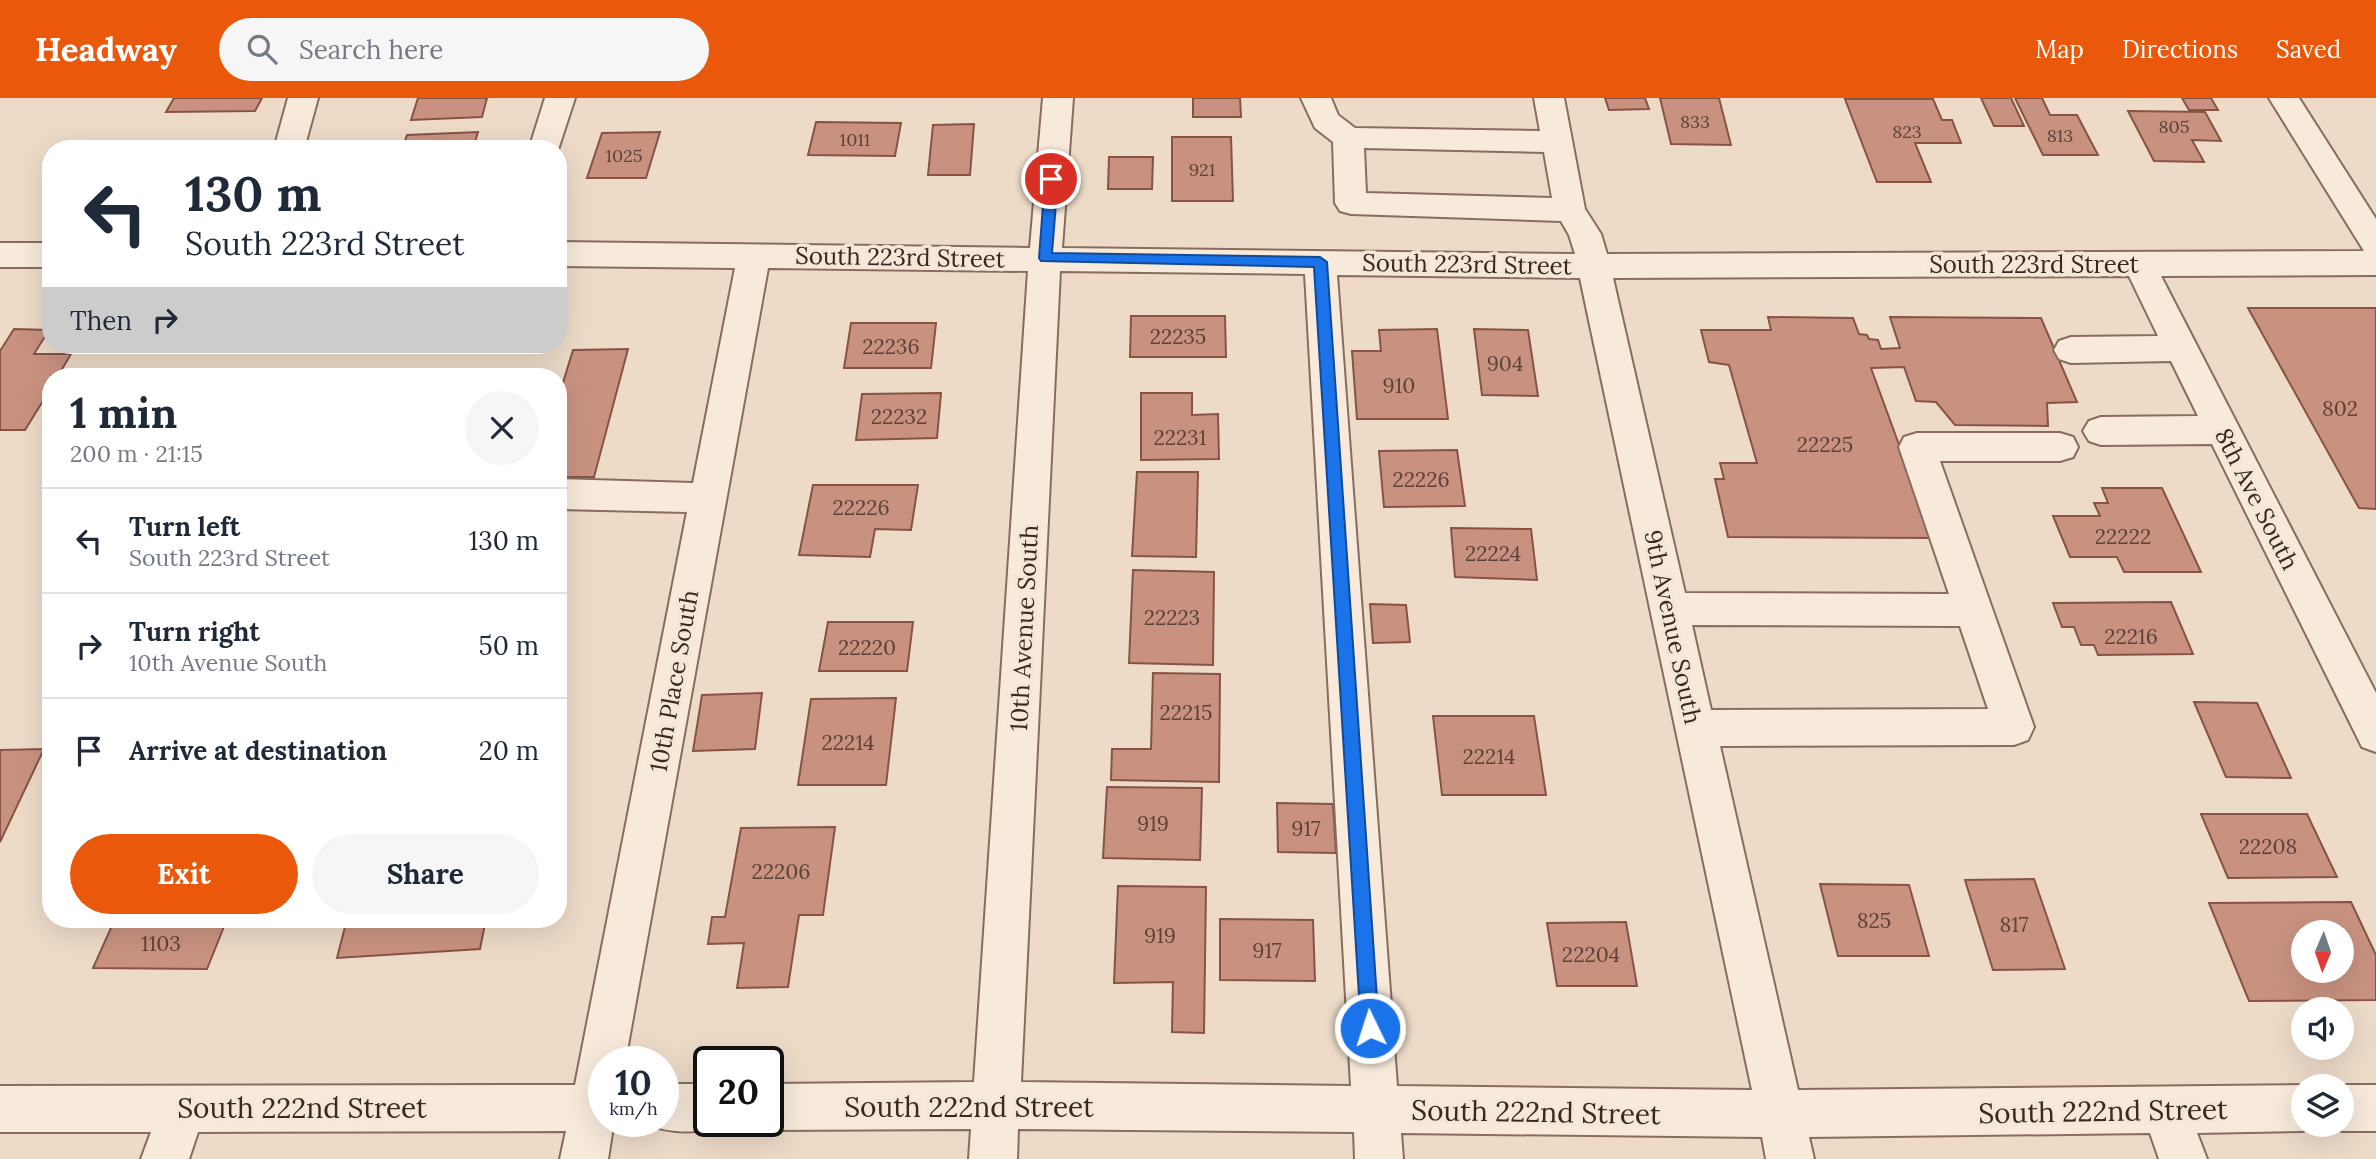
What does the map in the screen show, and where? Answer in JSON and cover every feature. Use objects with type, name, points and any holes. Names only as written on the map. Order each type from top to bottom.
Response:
[{"type":"street","points":[[291,140],[303,98]]},
{"type":"street","points":[[547,140],[560,98]]},
{"type":"street","name":"10th Avenue South","points":[[993,1159],[1045,258],[1058,98]]},
{"type":"street","points":[[1317,98],[1326,121],[1348,138],[1557,142]]},
{"type":"street","name":"9th Avenue South","points":[[1549,98],[1570,209],[1585,234],[1594,266],[1790,1159]]},
{"type":"street","points":[[2284,98],[2376,245]]},
{"type":"street","points":[[1348,138],[1351,203],[1570,209]]},
{"type":"street","name":"South 223rd Street","points":[[567,254],[1594,266],[2376,263]]},
{"type":"street","points":[[0,255],[42,255]]},
{"type":"street","name":"10th Place South","points":[[610,1046],[754,255]]},
{"type":"street","points":[[1320,262],[1379,1159]]},
{"type":"street","name":"8th Ave South","points":[[2139,264],[2376,733]]},
{"type":"street","points":[[2071,349],[2181,348]]},
{"type":"street","points":[[2101,431],[2223,430]]},
{"type":"street","points":[[1696,728],[2014,727],[1917,447],[2060,447]]},
{"type":"street","points":[[567,494],[709,498]]},
{"type":"street","points":[[1669,609],[1974,610]]},
{"type":"street","name":"South 222nd Street","points":[[784,1107],[997,1105],[1780,1114],[2291,1108]]},
{"type":"street","name":"South 222nd Street","points":[[0,1109],[588,1108]]},
{"type":"street","points":[[2354,1108],[2376,1108]]},
{"type":"street","points":[[165,1159],[183,1109]]},
{"type":"street","points":[[2165,1110],[2183,1159]]},
{"type":"street","name":"10th Place South","points":[[584,1159],[590,1137]]},
{"type":"building","points":[[174,98],[262,98],[255,111],[166,112]]},
{"type":"building","points":[[418,98],[487,98],[482,117],[411,120]]},
{"type":"building","points":[[1193,98],[1240,98],[1241,117],[1193,117]]},
{"type":"building","points":[[1605,98],[1645,98],[1649,109],[1609,110]]},
{"type":"building","points":[[1660,98],[1719,98],[1731,145],[1671,144]]},
{"type":"building","points":[[1981,98],[2011,98],[2024,126],[1994,126]]},
{"type":"building","points":[[2015,98],[2042,98],[2050,115],[2077,115],[2098,155],[2043,155]]},
{"type":"building","points":[[2182,98],[2211,98],[2218,110],[2189,110]]},
{"type":"building","points":[[1845,99],[1933,99],[1942,120],[1952,120],[1961,143],[1915,143],[1931,182],[1877,182]]},
{"type":"building","points":[[2128,111],[2205,112],[2221,141],[2192,140],[2204,162],[2154,161]]},
{"type":"building","points":[[816,122],[901,123],[895,156],[808,155]]},
{"type":"building","points":[[974,124],[970,175],[928,175],[933,125]]},
{"type":"building","points":[[478,132],[476,140],[405,140],[407,135]]},
{"type":"building","points":[[660,132],[646,178],[587,178],[602,133]]},
{"type":"building","points":[[1172,137],[1231,137],[1233,201],[1172,201]]},
{"type":"building","points":[[1109,157],[1153,157],[1152,189],[1108,189]]},
{"type":"building","points":[[2248,308],[2376,308],[2376,509],[2359,508]]},
{"type":"building","points":[[1131,316],[1225,316],[1226,357],[1130,357]]},
{"type":"building","points":[[1768,317],[1853,318],[1859,334],[1878,340],[1881,349],[1900,348],[1890,317],[2041,318],[2077,402],[2047,403],[2048,426],[1955,425],[1936,402],[1916,401],[1904,367],[1871,368],[1933,538],[1728,537],[1715,479],[1724,479],[1720,463],[1757,463],[1729,365],[1709,362],[1701,330],[1771,330]]},
{"type":"building","points":[[851,323],[936,323],[931,368],[844,368]]},
{"type":"building","points":[[14,329],[42,330],[42,341],[34,354],[71,354],[63,368],[42,368],[42,403],[25,430],[0,430],[0,351]]},
{"type":"building","points":[[1437,329],[1448,419],[1357,419],[1352,351],[1381,351],[1379,330]]},
{"type":"building","points":[[1474,329],[1528,330],[1538,396],[1482,395]]},
{"type":"building","points":[[628,349],[594,477],[567,477],[567,370],[573,350]]},
{"type":"building","points":[[941,393],[937,438],[856,440],[862,394]]},
{"type":"building","points":[[1141,393],[1192,393],[1192,415],[1218,414],[1219,459],[1141,460]]},
{"type":"building","points":[[1457,450],[1465,506],[1384,507],[1379,451]]},
{"type":"building","points":[[1137,472],[1198,472],[1196,557],[1132,556]]},
{"type":"building","points":[[813,485],[918,485],[911,530],[875,529],[870,557],[799,555]]},
{"type":"building","points":[[2102,488],[2162,488],[2201,572],[2124,572],[2117,557],[2070,557],[2053,516],[2100,516],[2094,503],[2108,503]]},
{"type":"building","points":[[1451,528],[1531,529],[1537,580],[1455,577]]},
{"type":"building","points":[[1133,570],[1214,572],[1213,665],[1129,663]]},
{"type":"building","points":[[2171,602],[2193,654],[2098,655],[2094,645],[2081,645],[2074,627],[2062,627],[2053,603]]},
{"type":"building","points":[[1370,604],[1406,605],[1410,642],[1373,643]]},
{"type":"building","points":[[828,622],[913,622],[907,671],[819,671]]},
{"type":"building","points":[[1153,673],[1220,674],[1219,782],[1111,780],[1112,749],[1151,749]]},
{"type":"building","points":[[762,693],[755,749],[693,751],[702,695]]},
{"type":"building","points":[[896,698],[886,785],[798,785],[811,699]]},
{"type":"building","points":[[2194,702],[2257,703],[2291,778],[2226,777]]},
{"type":"building","points":[[1433,716],[1534,716],[1546,795],[1442,795]]},
{"type":"building","points":[[42,749],[0,842],[0,750]]},
{"type":"building","points":[[1107,787],[1202,788],[1200,860],[1103,858]]},
{"type":"building","points":[[1277,803],[1333,804],[1336,853],[1278,852]]},
{"type":"building","points":[[2201,814],[2307,814],[2337,877],[2228,878]]},
{"type":"building","points":[[835,827],[823,915],[799,915],[788,987],[737,988],[744,943],[708,944],[712,917],[725,917],[741,828]]},
{"type":"building","points":[[2034,879],[2065,969],[1993,970],[1965,880]]},
{"type":"building","points":[[1820,884],[1909,885],[1929,956],[1838,956]]},
{"type":"building","points":[[1118,886],[1206,887],[1204,1033],[1172,1032],[1173,982],[1114,983]]},
{"type":"building","points":[[2351,902],[2376,955],[2376,1000],[2354,1000],[2354,997],[2291,997],[2291,1001],[2249,1001],[2209,903]]},
{"type":"building","points":[[1220,919],[1313,920],[1315,981],[1220,980]]},
{"type":"building","points":[[1626,922],[1637,986],[1557,986],[1547,923]]},
{"type":"building","points":[[111,928],[223,928],[207,969],[93,968]]},
{"type":"building","points":[[345,928],[484,928],[480,949],[337,958]]},
{"type":"route","points":[[1051,179],[1045,258],[1320,262],[1370,1028]]}]
